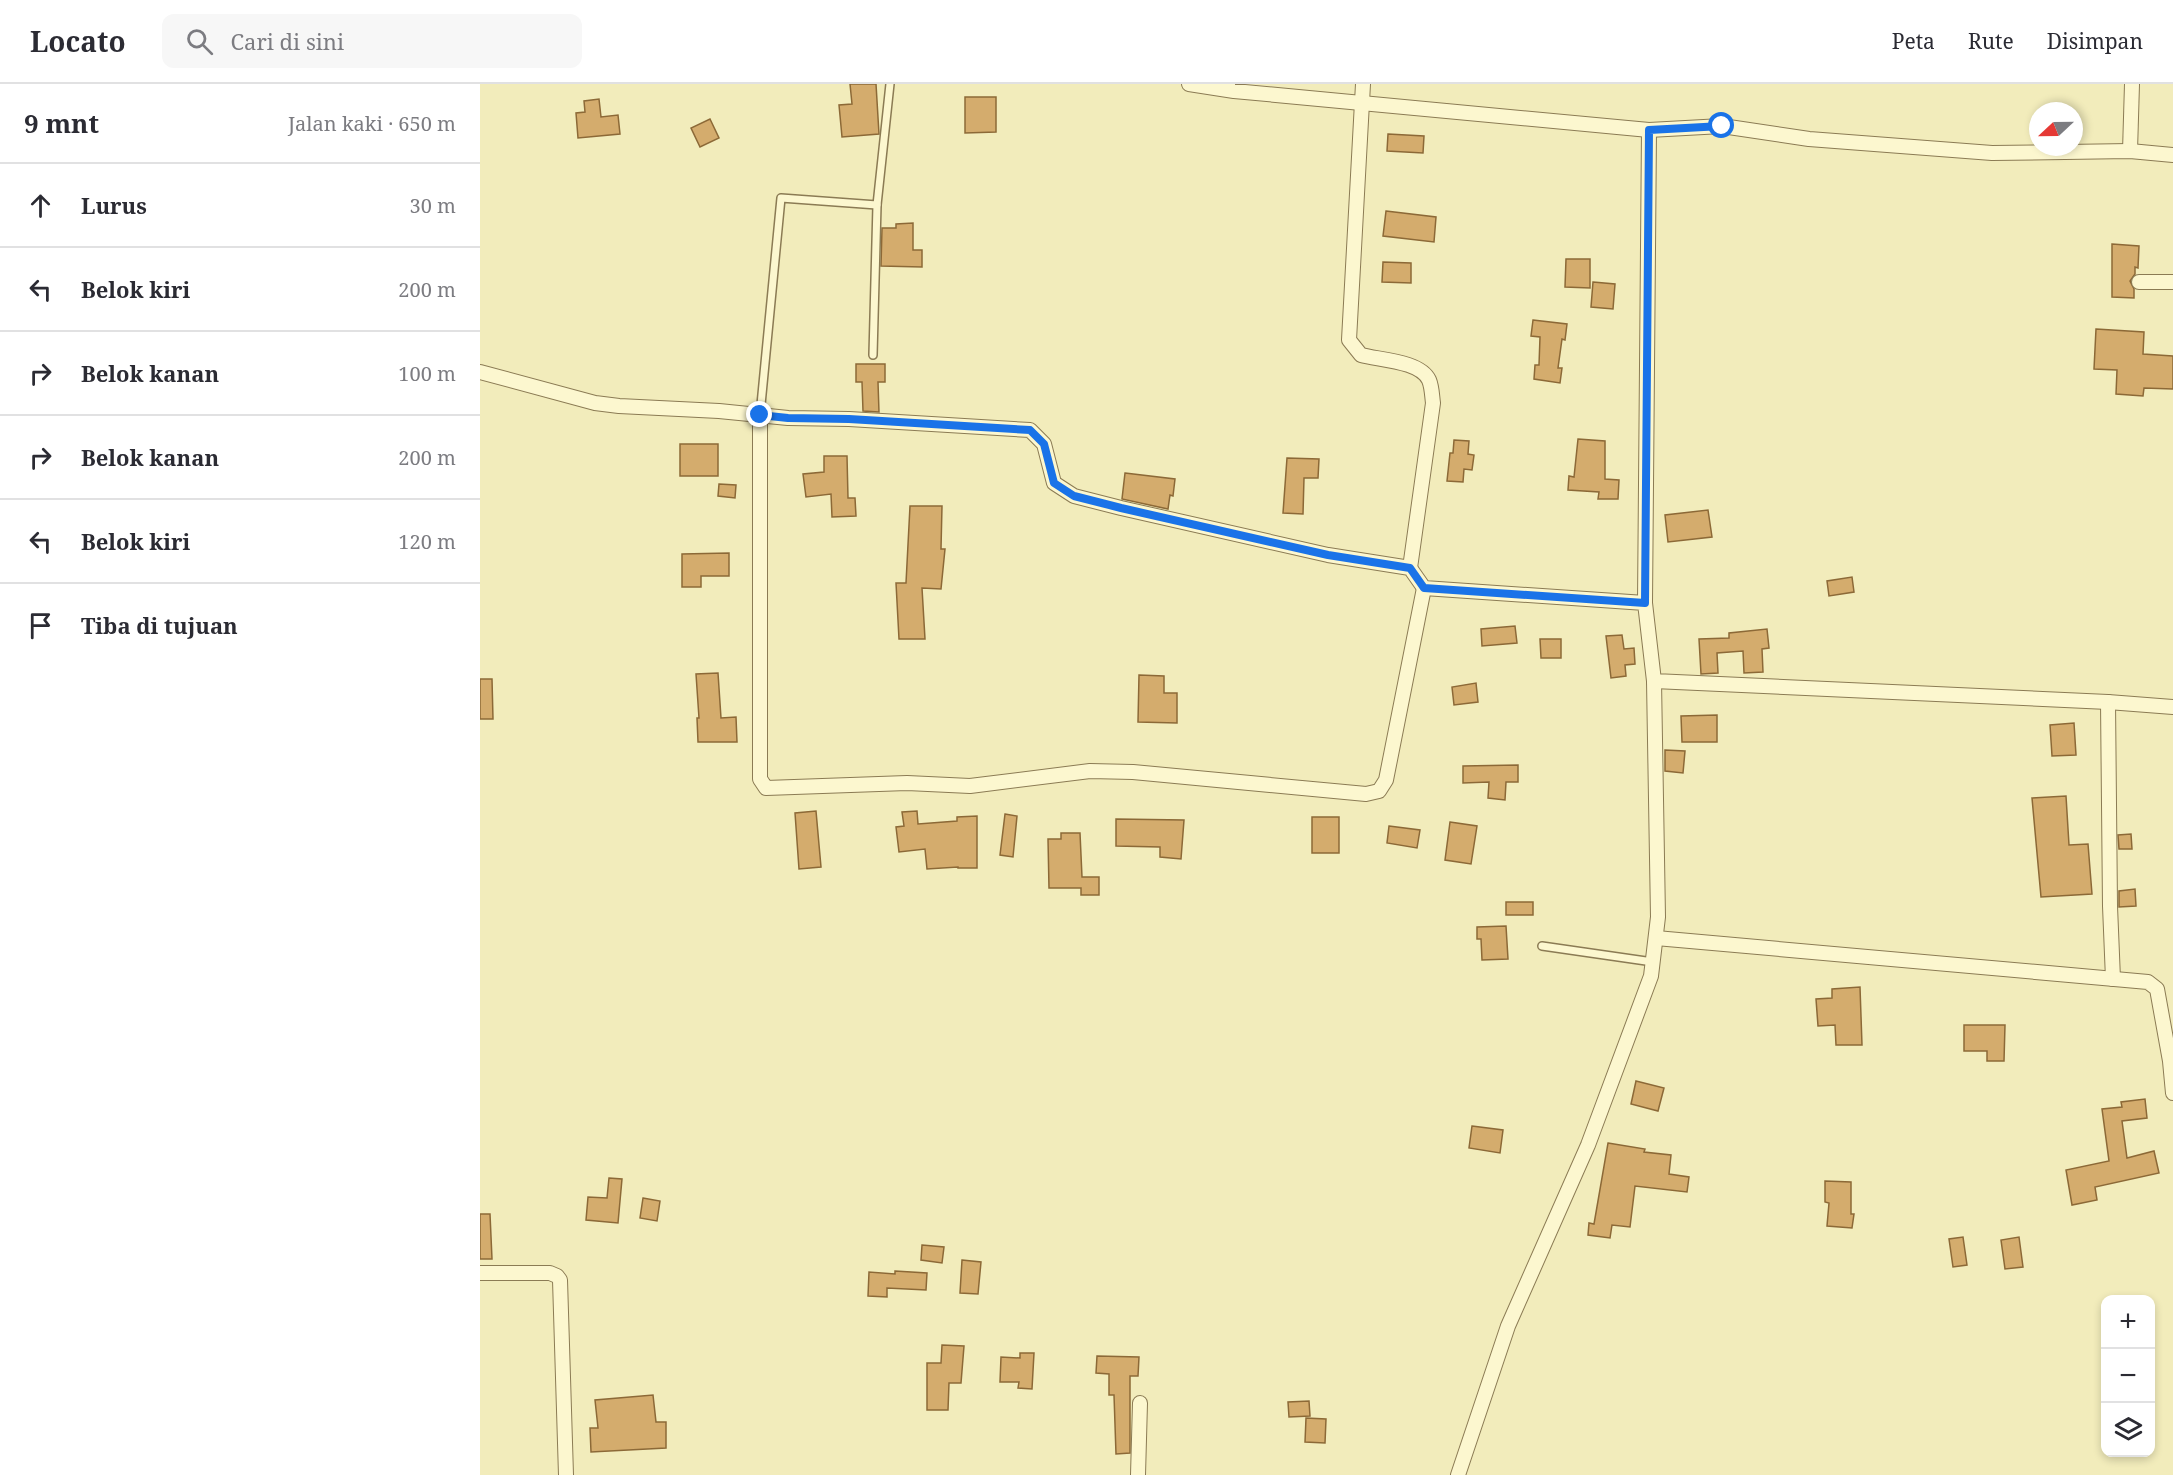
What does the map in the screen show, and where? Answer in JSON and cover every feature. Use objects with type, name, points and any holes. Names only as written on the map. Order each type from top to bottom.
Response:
[{"type":"street","points":[[1189,84],[1649,130],[1722,126],[1809,139],[1992,153],[2130,151],[2173,155]]},
{"type":"street","points":[[760,415],[760,779],[766,788],[907,783],[970,786],[1090,771],[1133,772],[1366,794],[1379,791],[1386,780],[1424,588],[1410,568],[1432,403],[1431,382],[1425,373],[1413,365],[1360,355],[1349,340],[1363,84]]},
{"type":"street","points":[[2130,151],[2132,84]]},
{"type":"street","points":[[1458,1475],[1508,1326],[1588,1145],[1648,986],[1653,962],[1658,917],[1654,681],[1645,603],[1649,130]]},
{"type":"street","points":[[2139,282],[2173,282]]},
{"type":"street","points":[[480,372],[611,405],[719,411],[788,418],[849,419],[1030,430],[1044,444],[1054,483],[1074,496],[1328,555],[1410,568]]},
{"type":"street","points":[[1424,588],[1645,603]]},
{"type":"street","points":[[1654,681],[2173,707]]},
{"type":"street","points":[[2108,702],[2113,978]]},
{"type":"street","points":[[1656,938],[2148,982],[2157,989],[2170,1061],[2173,1093]]},
{"type":"street","points":[[480,1273],[550,1273],[560,1280],[566,1475]]},
{"type":"street","points":[[1138,1475],[1140,1403]]},
{"type":"lane","points":[[873,355],[877,205],[890,84]]},
{"type":"lane","points":[[760,415],[781,198],[877,205]]},
{"type":"lane","points":[[1542,946],[1653,962]]},
{"type":"building","points":[[850,84],[876,84],[879,134],[842,137],[839,105],[852,104]]},
{"type":"building","points":[[965,97],[996,97],[996,132],[965,133]]},
{"type":"building","points":[[599,99],[601,117],[618,115],[620,134],[578,138],[576,113],[585,112],[584,101]]},
{"type":"building","points":[[710,119],[719,138],[700,147],[691,128]]},
{"type":"building","points":[[1388,134],[1424,136],[1423,153],[1387,151]]},
{"type":"building","points":[[1386,211],[1436,217],[1434,242],[1383,236]]},
{"type":"building","points":[[913,223],[913,250],[922,250],[922,267],[881,266],[882,228],[896,228],[896,224]]},
{"type":"building","points":[[2112,244],[2139,246],[2138,268],[2135,267],[2135,274],[2130,281],[2134,289],[2134,298],[2112,297]]},
{"type":"building","points":[[1566,259],[1590,259],[1590,288],[1565,287]]},
{"type":"building","points":[[1383,262],[1411,263],[1411,283],[1382,282]]},
{"type":"building","points":[[1593,282],[1615,284],[1613,309],[1591,307]]},
{"type":"building","points":[[1533,320],[1567,324],[1565,340],[1562,339],[1558,368],[1562,368],[1560,383],[1534,379],[1535,365],[1539,365],[1540,337],[1531,336]]},
{"type":"building","points":[[2096,329],[2144,332],[2143,354],[2173,356],[2173,389],[2144,388],[2143,396],[2116,394],[2117,370],[2094,369]]},
{"type":"building","points":[[856,364],[885,364],[885,382],[878,382],[879,412],[863,411],[862,382],[856,382]]},
{"type":"building","points":[[1578,439],[1605,441],[1605,479],[1619,480],[1618,499],[1598,499],[1599,492],[1568,490],[1569,476],[1574,477]]},
{"type":"building","points":[[1454,440],[1469,441],[1468,454],[1474,455],[1472,470],[1464,469],[1463,482],[1447,481]]},
{"type":"building","points":[[680,444],[718,444],[718,476],[680,476]]},
{"type":"building","points":[[824,456],[847,456],[848,498],[855,498],[856,516],[832,517],[831,494],[806,497],[803,474],[824,472]]},
{"type":"building","points":[[1287,458],[1319,459],[1318,478],[1304,478],[1303,514],[1283,513]]},
{"type":"building","points":[[1125,473],[1175,479],[1173,496],[1170,495],[1168,509],[1122,499]]},
{"type":"building","points":[[719,484],[736,485],[735,498],[718,496]]},
{"type":"building","points":[[910,506],[942,506],[941,549],[945,549],[941,589],[922,588],[925,639],[899,639],[896,583],[906,583]]},
{"type":"building","points":[[1708,510],[1712,537],[1668,542],[1665,515]]},
{"type":"building","points":[[729,553],[729,576],[701,576],[701,587],[682,587],[682,554]]},
{"type":"building","points":[[1852,577],[1854,592],[1829,596],[1827,581]]},
{"type":"building","points":[[1515,626],[1517,643],[1482,646],[1481,629]]},
{"type":"building","points":[[1767,629],[1769,648],[1762,649],[1763,672],[1744,673],[1743,651],[1717,653],[1718,673],[1701,674],[1699,639],[1729,638],[1729,633]]},
{"type":"building","points":[[1622,635],[1624,649],[1634,648],[1635,664],[1625,665],[1626,676],[1611,678],[1606,636]]},
{"type":"building","points":[[1540,639],[1561,639],[1561,658],[1541,658]]},
{"type":"building","points":[[718,673],[721,718],[736,717],[737,742],[698,742],[696,674]]},
{"type":"building","points":[[1139,675],[1164,676],[1164,693],[1177,693],[1177,723],[1138,722]]},
{"type":"building","points":[[480,679],[492,679],[493,719],[480,719]]},
{"type":"building","points":[[1476,683],[1478,702],[1454,705],[1452,687]]},
{"type":"building","points":[[1717,715],[1717,742],[1682,742],[1681,716]]},
{"type":"building","points":[[2074,723],[2076,755],[2052,756],[2050,725]]},
{"type":"building","points":[[1665,750],[1685,751],[1683,773],[1665,771]]},
{"type":"building","points":[[1518,765],[1518,782],[1506,782],[1505,800],[1488,798],[1489,782],[1463,783],[1463,766]]},
{"type":"building","points":[[2066,796],[2069,845],[2088,844],[2092,894],[2041,897],[2032,798]]},
{"type":"building","points":[[816,811],[821,867],[799,869],[795,813]]},
{"type":"building","points":[[917,811],[918,824],[957,821],[957,817],[977,816],[977,868],[927,869],[925,849],[899,852],[896,827],[904,826],[902,812]]},
{"type":"building","points":[[1005,814],[1017,816],[1013,857],[1000,855]]},
{"type":"building","points":[[1312,817],[1339,817],[1339,853],[1312,853]]},
{"type":"building","points":[[1116,819],[1184,820],[1181,859],[1160,857],[1160,847],[1116,846]]},
{"type":"building","points":[[1450,822],[1477,826],[1471,864],[1445,860]]},
{"type":"building","points":[[1389,826],[1420,830],[1417,848],[1387,843]]},
{"type":"building","points":[[1061,833],[1080,833],[1082,877],[1099,877],[1099,895],[1081,895],[1081,888],[1049,888],[1048,839],[1061,839]]},
{"type":"building","points":[[2131,834],[2132,849],[2119,849],[2118,835]]},
{"type":"building","points":[[2135,889],[2136,906],[2119,907],[2119,891]]},
{"type":"building","points":[[1506,902],[1533,902],[1533,915],[1506,915]]},
{"type":"building","points":[[1506,926],[1508,959],[1482,960],[1481,939],[1477,939],[1477,927]]},
{"type":"building","points":[[1860,987],[1862,1045],[1836,1045],[1835,1025],[1818,1026],[1816,999],[1832,998],[1832,989]]},
{"type":"building","points":[[1964,1025],[2005,1025],[2004,1061],[1987,1061],[1987,1051],[1964,1051]]},
{"type":"building","points":[[1636,1081],[1664,1088],[1658,1111],[1631,1104]]},
{"type":"building","points":[[2145,1099],[2147,1118],[2122,1121],[2127,1158],[2154,1151],[2159,1173],[2095,1187],[2097,1200],[2072,1205],[2066,1170],[2109,1161],[2102,1109],[2122,1107],[2121,1102]]},
{"type":"building","points":[[1472,1126],[1503,1130],[1500,1153],[1469,1148]]},
{"type":"building","points":[[1608,1143],[1645,1149],[1644,1152],[1671,1155],[1669,1174],[1689,1177],[1687,1192],[1635,1186],[1630,1227],[1612,1225],[1610,1238],[1588,1235],[1589,1223],[1594,1224]]},
{"type":"building","points":[[609,1178],[622,1179],[618,1223],[586,1220],[588,1197],[607,1198]]},
{"type":"building","points":[[1825,1181],[1851,1182],[1851,1214],[1854,1214],[1852,1228],[1827,1226],[1829,1203],[1825,1202]]},
{"type":"building","points":[[643,1198],[660,1201],[657,1221],[640,1218]]},
{"type":"building","points":[[480,1214],[490,1214],[492,1259],[480,1259]]},
{"type":"building","points":[[1963,1237],[1967,1265],[1953,1267],[1949,1239]]},
{"type":"building","points":[[2019,1237],[2023,1267],[2005,1269],[2001,1240]]},
{"type":"building","points":[[922,1245],[944,1247],[942,1263],[921,1260]]},
{"type":"building","points":[[962,1260],[981,1262],[978,1294],[960,1293]]},
{"type":"building","points":[[895,1271],[927,1273],[926,1290],[887,1288],[887,1297],[868,1296],[869,1272],[895,1274]]},
{"type":"building","points":[[942,1345],[964,1346],[961,1383],[949,1383],[948,1410],[927,1410],[927,1363],[941,1363]]},
{"type":"building","points":[[1020,1353],[1034,1353],[1032,1389],[1018,1388],[1019,1382],[1000,1382],[1001,1357],[1020,1358]]},
{"type":"building","points":[[1097,1356],[1139,1357],[1138,1376],[1130,1376],[1130,1453],[1116,1454],[1114,1395],[1109,1395],[1109,1374],[1096,1373]]},
{"type":"building","points":[[653,1395],[656,1422],[666,1422],[666,1448],[591,1452],[590,1428],[598,1428],[595,1400]]},
{"type":"building","points":[[1309,1401],[1310,1416],[1289,1417],[1288,1402]]},
{"type":"building","points":[[1306,1418],[1326,1419],[1325,1443],[1305,1442]]},
{"type":"route","points":[[760,415],[1030,430],[1044,444],[1054,483],[1074,496],[1328,555],[1410,568],[1424,588],[1645,603],[1649,130],[1722,126]]}]
